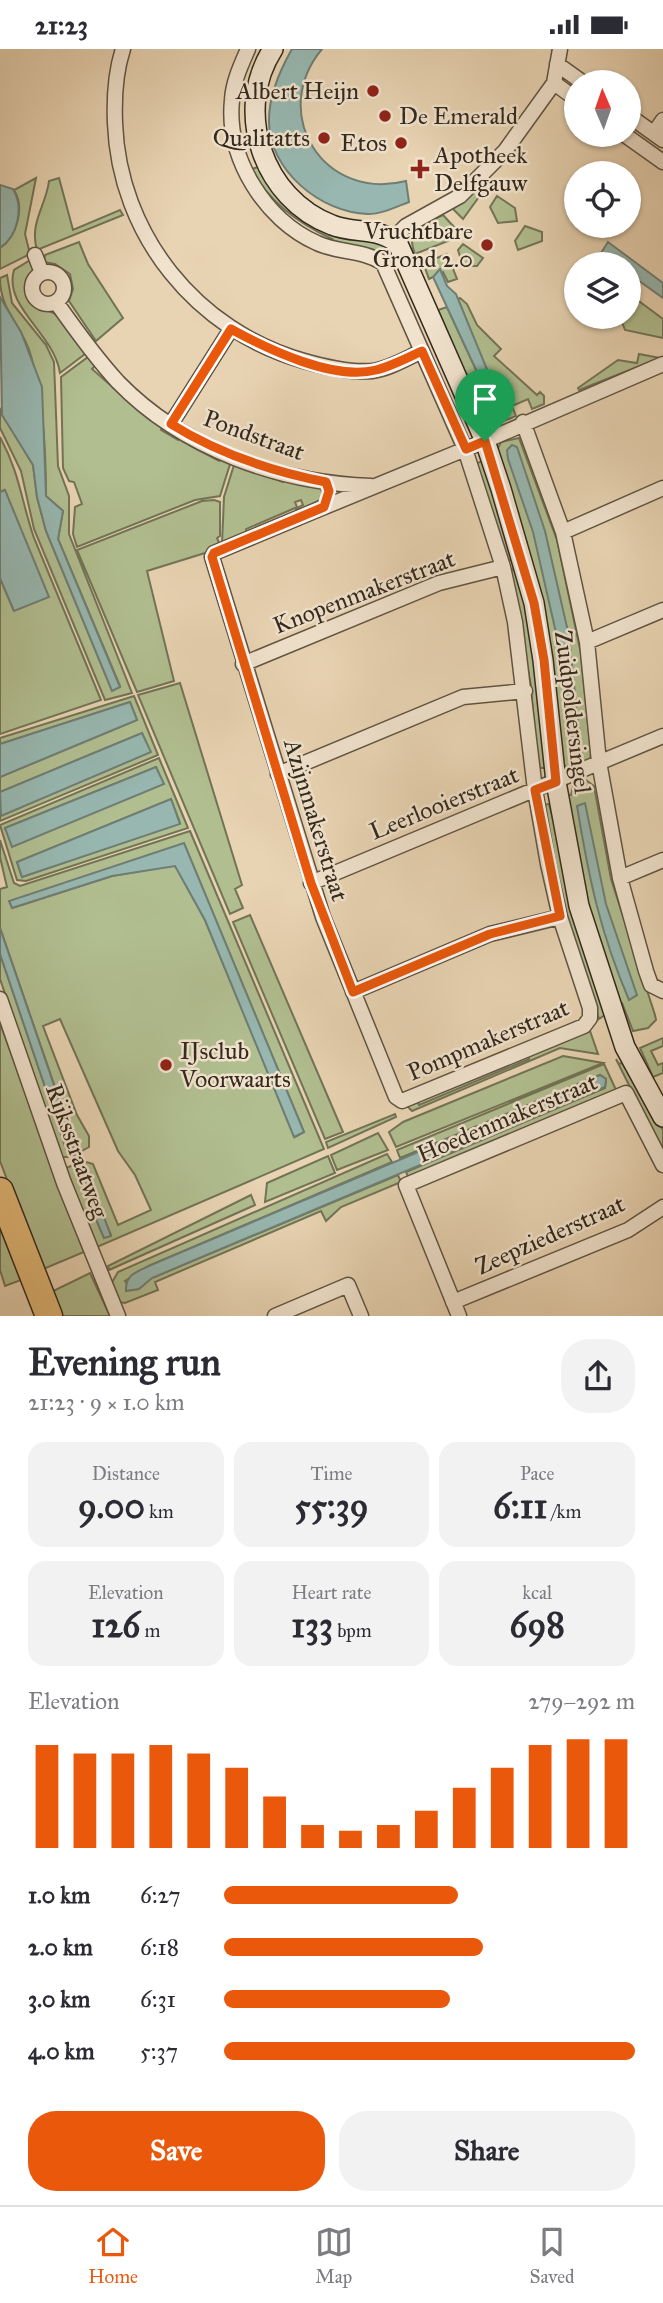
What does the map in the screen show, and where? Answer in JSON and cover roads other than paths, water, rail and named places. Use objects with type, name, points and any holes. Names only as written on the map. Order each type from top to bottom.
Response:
[{"type":"highway","points":[[0,1191],[49,1316]]},
{"type":"street","points":[[123,49],[116,78],[116,135],[120,164],[132,202],[162,264],[198,304],[231,329],[263,347],[325,366],[374,371],[422,351]]},
{"type":"street","name":"Zuidpoldersingel","points":[[248,49],[235,83],[231,118],[234,141],[252,184],[281,220],[303,236],[334,250],[377,259],[387,269],[466,449],[503,567],[525,691],[535,790],[560,916],[590,1008],[590,1018]]},
{"type":"street","points":[[273,49],[262,70],[255,100],[257,134],[270,173],[295,203],[314,217],[333,226],[380,233],[393,239],[406,226],[444,207],[474,184],[505,151],[554,83],[560,49]]},
{"type":"street","points":[[557,64],[565,70]]},
{"type":"street","points":[[554,83],[564,90]]},
{"type":"street","points":[[641,124],[658,136],[663,120]]},
{"type":"street","points":[[641,146],[663,162]]},
{"type":"street","name":"Zuidpoldersingel","points":[[393,239],[408,263],[485,441],[534,603],[544,660],[556,782],[579,906],[627,1052],[663,1117]]},
{"type":"street","points":[[35,255],[42,273]]},
{"type":"street","points":[[42,273],[56,274],[62,281],[62,295],[55,302],[44,303],[33,292],[34,281],[42,273]]},
{"type":"street","name":"Pondstraat","points":[[55,302],[91,352],[121,384],[171,424],[210,446],[261,467],[326,482],[376,486]]},
{"type":"street","points":[[171,424],[231,329]]},
{"type":"street","points":[[324,507],[663,364]]},
{"type":"street","name":"Zuidpoldersingel","points":[[523,422],[563,532],[587,642],[599,762],[620,878],[646,971],[659,990]]},
{"type":"street","name":"Pondstraat","points":[[324,507],[329,491],[326,482]]},
{"type":"street","points":[[563,532],[663,488]]},
{"type":"street","name":"Azijnmakerstraat","points":[[324,507],[223,549],[212,557],[311,883],[396,1097],[402,1101]]},
{"type":"street","name":"Knopenmakerstraat","points":[[243,664],[439,583],[503,567]]},
{"type":"street","points":[[587,642],[663,610]]},
{"type":"street","points":[[278,774],[463,697],[525,691]]},
{"type":"street","name":"Leerlooierstraat","points":[[311,883],[663,736]]},
{"type":"street","points":[[620,878],[663,860]]},
{"type":"street","points":[[353,992],[490,934],[560,916]]},
{"type":"street","name":"Rijksstraatweg","points":[[0,999],[90,1250],[118,1316]]},
{"type":"street","name":"Pompmakerstraat","points":[[402,1101],[584,1026],[590,1018]]},
{"type":"street","name":"Hoedenmakerstraat","points":[[456,1309],[406,1185],[626,1093],[663,1164]]},
{"type":"street","name":"Zeepziederstraat","points":[[456,1309],[628,1230],[663,1207]]},
{"type":"street","points":[[275,1316],[348,1285],[361,1316]]},
{"type":"water","points":[[292,49],[322,49],[307,74],[301,100],[303,125],[313,147],[329,166],[351,178],[377,184],[406,181],[409,202],[378,213],[350,212],[316,197],[287,171],[277,156],[269,120],[276,83]]},
{"type":"water","points":[[0,185],[13,189],[18,212],[15,229],[0,248]]},
{"type":"water","points":[[608,242],[621,252],[602,252]]},
{"type":"water","points":[[641,267],[663,283],[663,298],[641,282]]},
{"type":"water","points":[[440,269],[447,286],[456,294],[498,396],[496,400],[490,400],[433,277]]},
{"type":"water","points":[[0,297],[21,332],[42,387],[46,496],[63,511],[58,539],[120,687],[112,691],[46,531],[37,497],[33,465],[2,415]]},
{"type":"water","points":[[512,445],[517,447],[545,531],[569,636],[580,743],[576,746],[569,744],[557,637],[533,532],[508,459],[507,450]]},
{"type":"water","points":[[5,490],[49,597],[14,611],[0,578],[0,492]]},
{"type":"water","points":[[130,702],[137,720],[0,777],[0,744]]},
{"type":"water","points":[[142,733],[151,752],[1,816],[0,792]]},
{"type":"water","points":[[156,767],[164,784],[12,847],[5,828]]},
{"type":"water","points":[[171,799],[180,824],[22,877],[17,862]]},
{"type":"water","points":[[585,803],[606,904],[637,995],[629,1000],[610,951],[591,882],[577,806]]},
{"type":"water","points":[[184,843],[304,1132],[294,1137],[205,920],[175,866],[112,876],[12,908],[9,901]]},
{"type":"water","points":[[0,928],[75,1146],[66,1149],[0,954]]},
{"type":"water","points":[[600,1075],[606,1079],[605,1087],[152,1278],[139,1289],[126,1291],[130,1277],[151,1265]]},
{"type":"water","points":[[82,1171],[88,1175],[111,1236],[104,1238],[78,1177]]},
{"type":"place","name":"Albert Heijn","points":[[373,91]]},
{"type":"place","name":"De Emerald","points":[[385,116]]},
{"type":"place","name":"Qualitatts","points":[[324,138]]},
{"type":"place","name":"Etos","points":[[401,143]]},
{"type":"place","name":"Apotheek Delfgauw","points":[[420,169]]},
{"type":"place","name":"Vruchtbare Grond 2.0","points":[[487,245]]},
{"type":"place","name":"IJsclub Voorwaarts","points":[[166,1065]]}]
